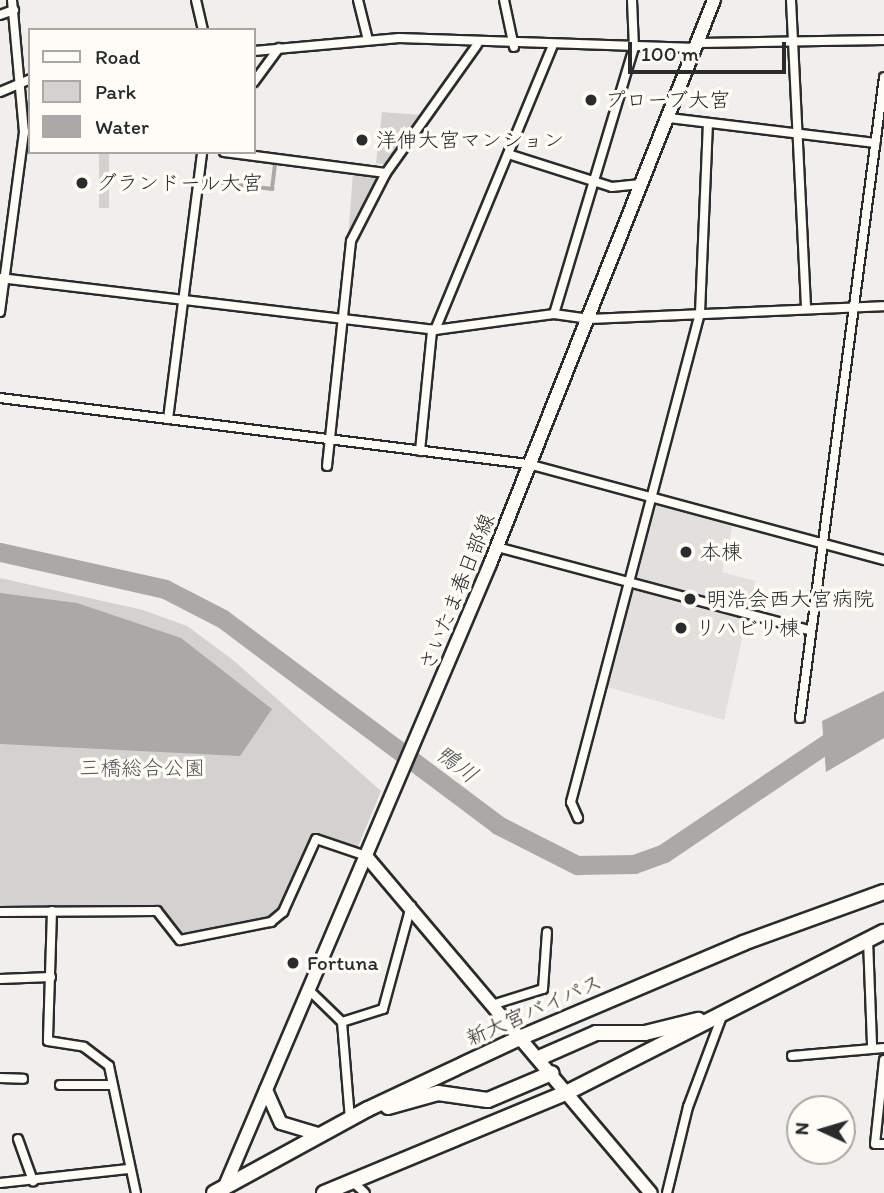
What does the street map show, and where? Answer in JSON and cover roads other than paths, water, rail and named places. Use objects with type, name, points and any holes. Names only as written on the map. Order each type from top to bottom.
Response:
[{"type":"highway","name":"新大宮バイパス","points":[[219,1192],[350,1119],[522,1037],[743,943],[884,892]]},
{"type":"highway","points":[[324,1193],[568,1092],[884,932]]},
{"type":"highway","points":[[539,1058],[596,1033],[645,1033],[723,1014]]},
{"type":"highway","points":[[350,1119],[438,1093],[488,1100],[552,1073]]},
{"type":"main road","name":"さいたま春日部線","points":[[219,1192],[266,1090],[497,547],[714,0]]},
{"type":"main road","points":[[366,856],[495,1004],[651,1193]]},
{"type":"main road","points":[[266,1090],[281,1123],[321,1135]]},
{"type":"street","points":[[0,312],[2,278],[27,132],[27,80],[12,0]]},
{"type":"street","points":[[197,0],[203,28]]},
{"type":"street","points":[[358,0],[368,40]]},
{"type":"street","points":[[504,0],[514,47]]},
{"type":"street","points":[[554,314],[634,48],[632,0]]},
{"type":"street","points":[[791,0],[806,308]]},
{"type":"street","points":[[0,15],[14,10]]},
{"type":"street","points":[[256,51],[368,40],[514,47],[634,48],[884,40]]},
{"type":"street","points":[[327,466],[346,316],[351,241],[386,173],[477,45]]},
{"type":"street","points":[[420,451],[433,330],[552,47]]},
{"type":"street","points":[[256,79],[279,48]]},
{"type":"street","points":[[800,718],[884,77]]},
{"type":"street","points":[[0,92],[27,80]]},
{"type":"street","points":[[669,118],[875,144]]},
{"type":"street","points":[[578,818],[571,802],[700,313],[708,123]]},
{"type":"street","points":[[168,419],[202,154]]},
{"type":"street","points":[[239,154],[386,173]]},
{"type":"street","points":[[508,155],[594,181],[643,184]]},
{"type":"street","points":[[2,278],[346,316],[433,330],[554,314],[589,319],[884,306]]},
{"type":"street","points":[[0,398],[528,464],[884,560]]},
{"type":"street","points":[[497,547],[810,629]]},
{"type":"street","points":[[0,912],[157,911],[180,940],[271,922],[283,912],[316,839],[366,856]]},
{"type":"street","points":[[342,1022],[383,1009],[411,906]]},
{"type":"street","points":[[52,911],[48,1041],[96,1052],[108,1066],[128,1169],[136,1193]]},
{"type":"street","points":[[495,1004],[543,989],[547,932]]},
{"type":"street","points":[[868,940],[872,1046]]},
{"type":"street","points":[[0,979],[51,977]]},
{"type":"street","points":[[309,990],[342,1022],[350,1119]]},
{"type":"street","points":[[667,1193],[688,1107],[723,1014]]},
{"type":"street","points":[[792,1056],[872,1046],[884,1048]]},
{"type":"street","points":[[884,1060],[875,1144],[884,1144]]},
{"type":"street","points":[[0,1078],[23,1079]]},
{"type":"street","points":[[60,1085],[112,1085]]},
{"type":"street","points":[[18,1139],[33,1181]]},
{"type":"street","points":[[0,1183],[128,1169]]},
{"type":"street","points":[[354,1182],[365,1193]]},
{"type":"water","points":[[0,593],[77,603],[181,638],[272,709],[240,756],[0,744]]},
{"type":"water","points":[[884,691],[884,738],[826,772],[822,721]]},
{"type":"waterway","points":[[200,180],[272,189],[275,163]]},
{"type":"waterway","name":"鴨川","points":[[0,552],[165,589],[223,619],[498,825],[577,865],[634,864],[664,853],[849,728],[884,711]]},
{"type":"place","name":"プローブ大宮","points":[[591,100]]},
{"type":"place","name":"洋伸大宮マンション","points":[[362,140]]},
{"type":"place","name":"グランドール大宮","points":[[82,183]]},
{"type":"place","name":"本棟","points":[[686,552]]},
{"type":"place","name":"明浩会西大宮病院","points":[[690,599]]},
{"type":"place","name":"リハビリ棟","points":[[681,628]]},
{"type":"place","name":"Fortuna","points":[[293,963]]},
{"type":"park label","name":"三橋総合公園","points":[[142,768]]}]
